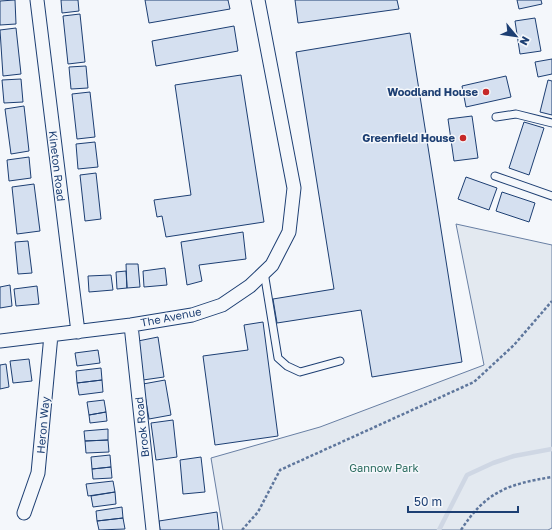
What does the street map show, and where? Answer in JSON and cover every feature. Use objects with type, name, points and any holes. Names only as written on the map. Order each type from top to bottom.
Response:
[{"type":"street","name":"Kineton Road","points":[[37,0],[78,332]]},
{"type":"street","name":"The Avenue","points":[[0,341],[131,325],[192,315],[222,305],[250,286],[272,265],[289,232],[294,188],[258,0]]},
{"type":"street","name":"Brook Road","points":[[131,325],[152,530]]},
{"type":"street","name":"Heron Way","points":[[24,514],[38,473],[51,335]]},
{"type":"lane","points":[[496,117],[516,114],[552,123]]},
{"type":"lane","points":[[495,176],[552,196]]},
{"type":"lane","points":[[264,272],[278,358],[287,366],[300,372],[340,361]]},
{"type":"path","points":[[242,530],[258,512],[280,470],[474,382],[514,345],[552,301]]},
{"type":"path","points":[[461,530],[474,511],[504,488],[523,482],[552,477]]},
{"type":"green space","name":"Gannow Park","points":[[456,224],[552,245],[552,528],[548,530],[223,530],[211,458],[320,427],[484,365]]},
{"type":"building","points":[[15,0],[16,24],[0,25],[0,1]]},
{"type":"building","points":[[61,0],[78,0],[79,11],[62,13]]},
{"type":"building","points":[[145,0],[228,0],[230,9],[149,23]]},
{"type":"building","points":[[295,0],[397,0],[399,9],[298,23]]},
{"type":"building","points":[[517,0],[541,0],[542,4],[519,9]]},
{"type":"building","points":[[80,14],[85,62],[68,64],[63,16]]},
{"type":"building","points":[[535,18],[541,51],[520,54],[515,21]]},
{"type":"building","points":[[234,26],[238,51],[156,66],[152,41]]},
{"type":"building","points":[[16,28],[21,74],[3,76],[0,30]]},
{"type":"building","points":[[410,33],[462,362],[372,377],[361,310],[277,323],[273,299],[334,289],[296,52]]},
{"type":"building","points":[[552,59],[552,74],[538,77],[535,62]]},
{"type":"building","points":[[86,66],[88,88],[71,89],[69,67]]},
{"type":"building","points":[[241,75],[264,222],[166,237],[162,216],[157,217],[154,200],[191,195],[175,85]]},
{"type":"building","name":"Woodland House","points":[[506,76],[511,97],[466,107],[462,86]]},
{"type":"building","points":[[21,79],[23,102],[4,103],[2,80]]},
{"type":"building","points":[[548,80],[552,81],[552,115],[540,112]]},
{"type":"building","points":[[90,92],[95,137],[77,139],[72,94]]},
{"type":"building","points":[[24,106],[29,151],[11,154],[5,109]]},
{"type":"building","name":"Greenfield House","points":[[472,116],[478,158],[454,161],[448,119]]},
{"type":"building","points":[[524,122],[544,128],[529,175],[509,168]]},
{"type":"building","points":[[95,142],[98,167],[78,169],[76,144]]},
{"type":"building","points":[[29,157],[31,178],[9,181],[7,160]]},
{"type":"building","points":[[96,173],[101,219],[85,221],[80,175]]},
{"type":"building","points":[[466,177],[497,188],[489,210],[458,199]]},
{"type":"building","points":[[34,184],[40,231],[17,234],[12,187]]},
{"type":"building","points":[[502,192],[535,203],[529,222],[496,211]]},
{"type":"building","points":[[243,232],[246,259],[199,265],[202,281],[187,285],[181,242]]},
{"type":"building","points":[[28,241],[32,273],[18,274],[15,242]]},
{"type":"building","points":[[126,264],[138,264],[140,287],[127,288]]},
{"type":"building","points":[[165,268],[167,285],[144,287],[143,271]]},
{"type":"building","points":[[126,271],[127,288],[117,289],[116,272]]},
{"type":"building","points":[[111,275],[113,290],[89,292],[88,276]]},
{"type":"building","points":[[10,285],[12,306],[0,308],[0,287]]},
{"type":"building","points":[[37,286],[39,304],[16,306],[14,289]]},
{"type":"building","points":[[263,322],[278,436],[215,445],[203,356],[248,350],[244,325]]},
{"type":"building","points":[[158,337],[164,377],[143,380],[138,341]]},
{"type":"building","points":[[98,350],[100,363],[77,366],[75,353]]},
{"type":"building","points":[[29,359],[32,381],[13,383],[10,361]]},
{"type":"building","points":[[6,364],[9,387],[0,389],[0,365]]},
{"type":"building","points":[[101,368],[102,380],[77,383],[76,371]]},
{"type":"building","points":[[102,380],[103,392],[79,395],[77,383]]},
{"type":"building","points":[[165,380],[171,415],[149,419],[143,384]]},
{"type":"building","points":[[104,400],[106,412],[89,415],[87,402]]},
{"type":"building","points":[[106,412],[107,421],[90,423],[89,415]]},
{"type":"building","points":[[173,420],[177,457],[156,460],[151,423]]},
{"type":"building","points":[[108,429],[108,440],[85,441],[84,431]]},
{"type":"building","points":[[108,440],[109,452],[86,453],[85,441]]},
{"type":"building","points":[[110,455],[111,467],[92,469],[91,457]]},
{"type":"building","points":[[201,457],[205,492],[183,494],[180,460]]},
{"type":"building","points":[[111,467],[112,478],[93,479],[92,469]]},
{"type":"building","points":[[113,481],[115,492],[88,496],[86,484]]},
{"type":"building","points":[[115,492],[116,504],[93,507],[91,496]]},
{"type":"building","points":[[122,507],[123,518],[97,521],[96,511]]},
{"type":"building","points":[[217,512],[219,530],[160,530],[159,521]]},
{"type":"building","points":[[123,518],[125,529],[99,530],[97,521]]},
{"type":"waterway","points":[[439,530],[467,475],[493,463],[514,456],[552,449]]},
{"type":"place","name":"Woodland House","points":[[486,92]]},
{"type":"place","name":"Greenfield House","points":[[463,138]]}]
